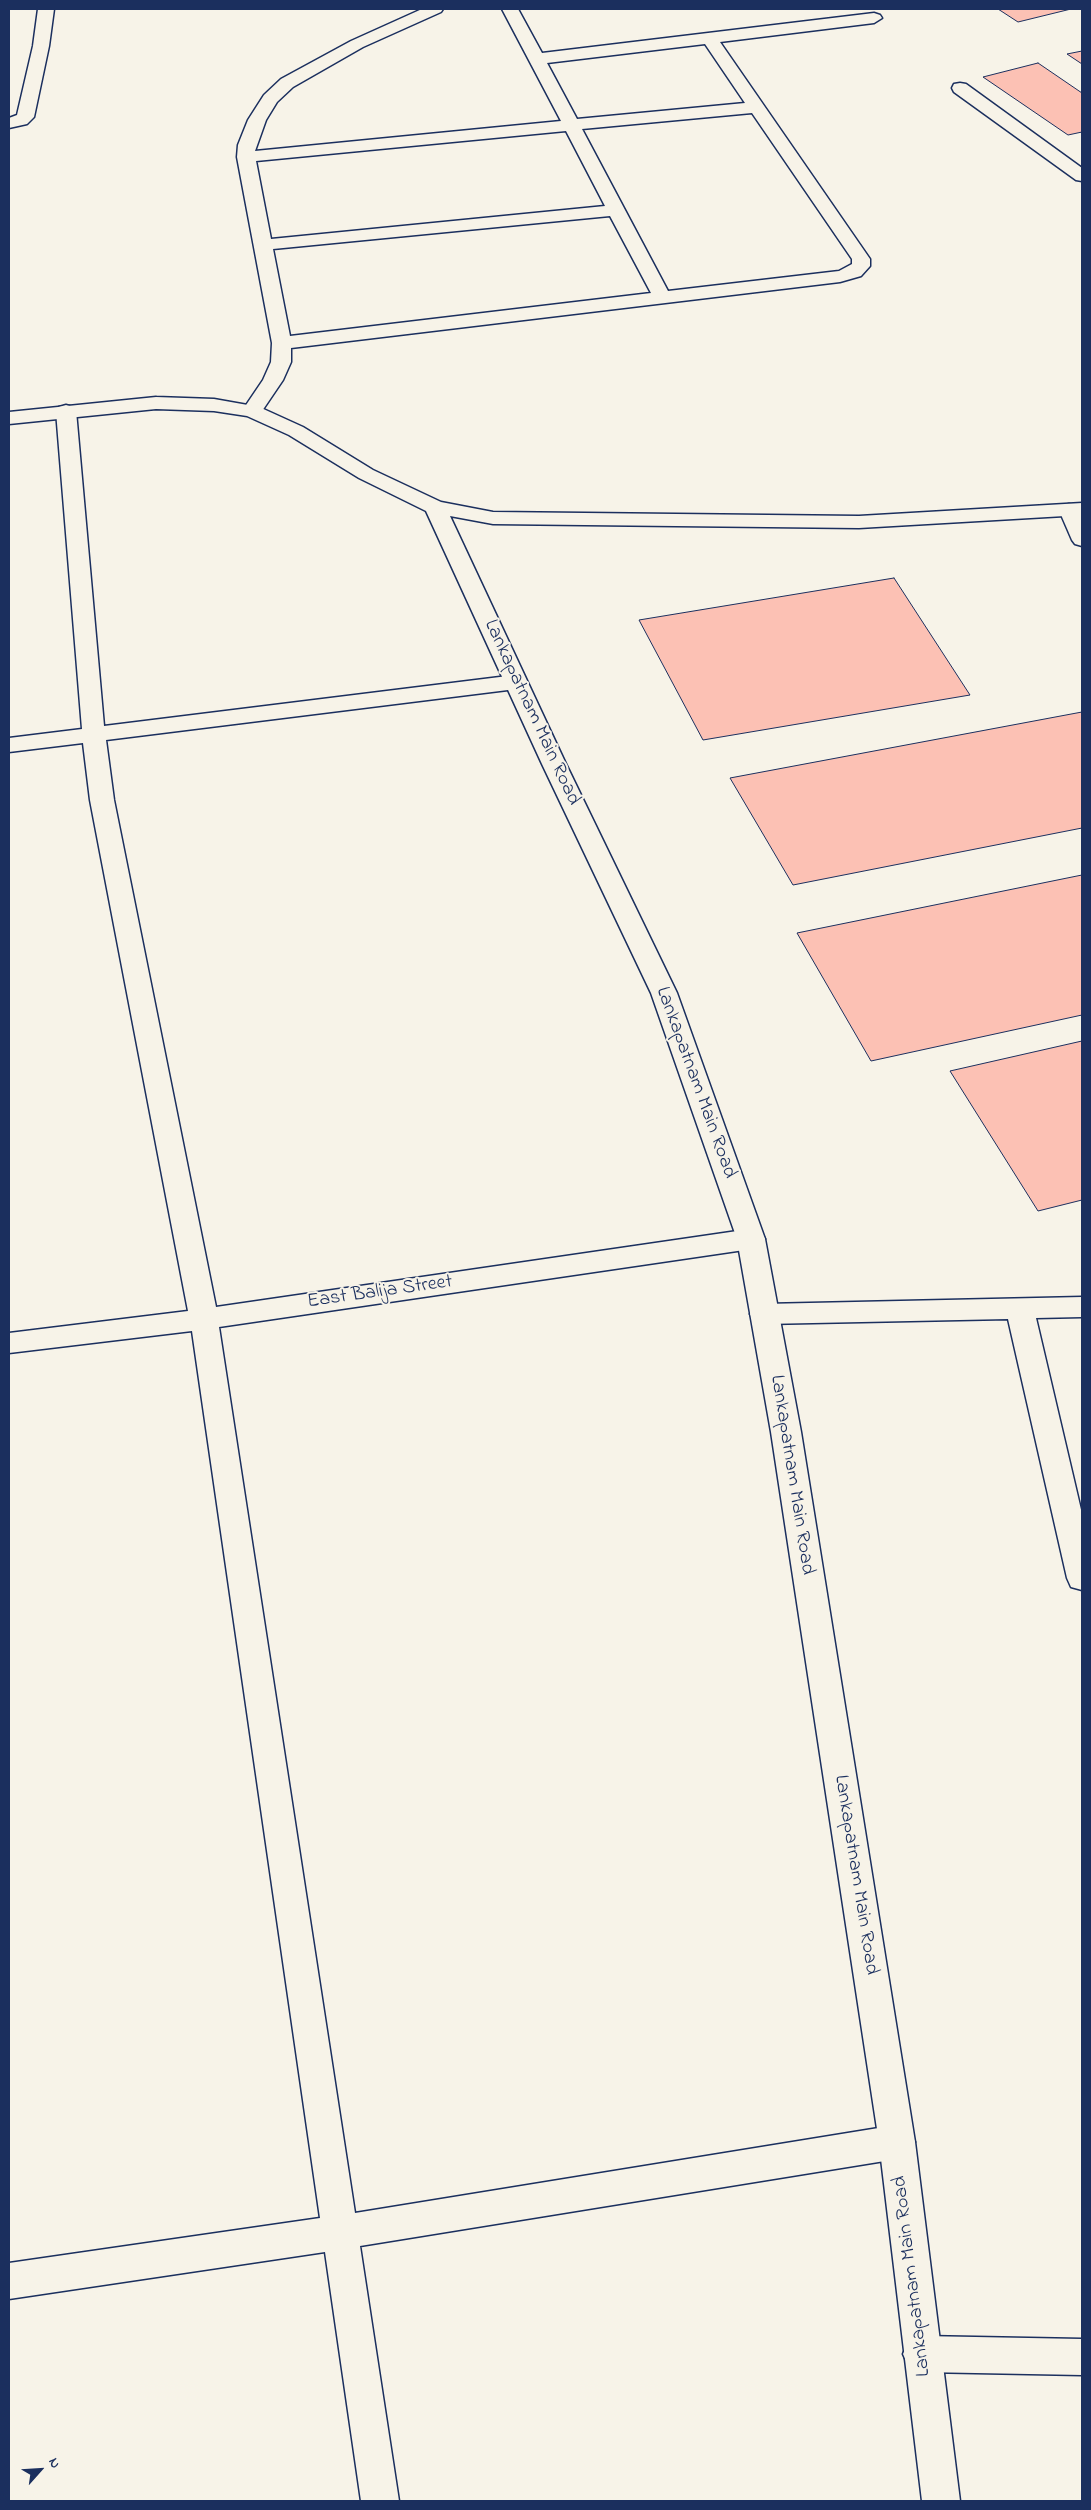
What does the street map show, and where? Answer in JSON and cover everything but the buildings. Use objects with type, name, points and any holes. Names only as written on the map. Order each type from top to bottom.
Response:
[{"type":"street","points":[[9,123],[25,117],[41,46],[46,9]]},
{"type":"street","points":[[252,411],[273,380],[281,362],[282,343],[246,157],[247,145],[256,120],[270,99],[288,84],[357,44],[435,9]]},
{"type":"street","points":[[510,9],[662,298]]},
{"type":"street","points":[[537,59],[874,18]]},
{"type":"street","points":[[282,343],[840,276],[854,272],[860,266],[861,259],[709,38]]},
{"type":"street","points":[[960,88],[1082,176]]},
{"type":"street","points":[[246,157],[757,108]]},
{"type":"street","points":[[263,246],[616,210]]},
{"type":"street","points":[[9,418],[156,403],[214,405],[252,411],[296,431],[366,474],[434,507],[493,518],[859,522],[1076,510],[1082,540]]},
{"type":"street","points":[[66,411],[94,736],[102,800],[204,1319],[342,2232],[380,2501]]},
{"type":"street","name":"Lankapatnam Main Road","points":[[434,507],[664,993],[751,1239],[786,1432],[897,2142],[922,2354],[942,2501]]},
{"type":"street","points":[[9,745],[94,736],[516,682]]},
{"type":"street","name":"East Balija Street","points":[[9,1343],[204,1319],[751,1239]]},
{"type":"street","points":[[764,1314],[1082,1307]]},
{"type":"street","points":[[1020,1308],[1082,1578]]},
{"type":"street","points":[[9,2282],[342,2232],[897,2142]]},
{"type":"street","points":[[922,2354],[1082,2357]]}]
